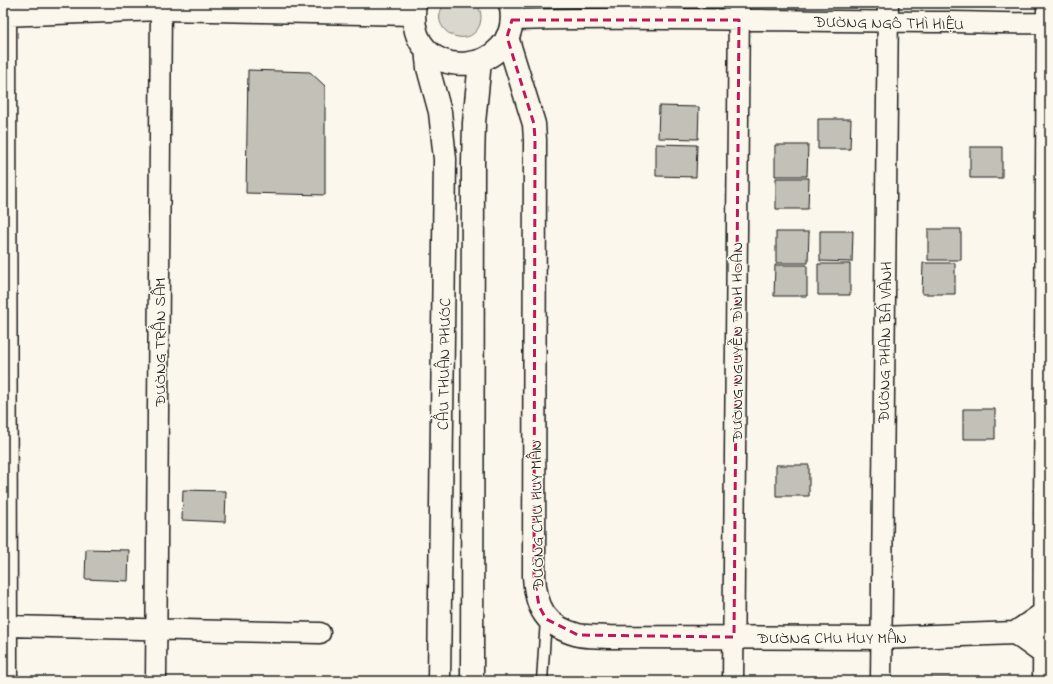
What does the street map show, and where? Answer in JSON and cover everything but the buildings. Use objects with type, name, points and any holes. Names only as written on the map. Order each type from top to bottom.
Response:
[{"type":"main road","points":[[414,9],[415,28],[419,39],[426,49],[438,58],[452,64],[466,65],[491,56],[500,48],[509,20]]},
{"type":"main road","name":"ĐƯỜNG CHU HUY MÂN","points":[[509,20],[534,124],[535,140],[534,576],[535,591],[539,606],[546,619],[578,635],[609,637],[881,638],[1015,633]]},
{"type":"main road","name":"CẦU THUẬN PHƯỚC","points":[[426,49],[428,68],[440,112],[445,159],[439,681]]},
{"type":"main road","name":"CẦU THUẬN PHƯỚC","points":[[472,681],[473,163],[474,123],[480,61]]},
{"type":"main road","points":[[1047,613],[1015,633],[1047,653]]},
{"type":"street","points":[[1044,681],[1047,653],[1047,3]]},
{"type":"street","points":[[6,681],[5,12],[161,6],[414,9]]},
{"type":"street","name":"ĐƯỜNG TRẦN SÂM","points":[[156,681],[161,6]]},
{"type":"street","name":"ĐƯỜNG NGÔ THÌ HIỆU","points":[[509,20],[739,11],[887,13],[1048,23]]},
{"type":"street","name":"ĐƯỜNG NGUYỄN ĐÌNH HOÀN","points":[[733,681],[739,11]]},
{"type":"street","name":"ĐƯỜNG PHAN BÁ VÀNH","points":[[881,681],[887,13]]},
{"type":"street","points":[[7,626],[320,633]]},
{"type":"lane","points":[[542,681],[546,619]]},
{"type":"highlighted area","points":[[512,20],[739,20],[734,637],[578,635],[546,619],[539,606],[534,576],[535,140],[534,124],[507,37]]},
{"type":"shaded area","points":[[445,3],[476,3],[481,13],[481,18],[480,24],[475,33],[467,37],[459,37],[444,29],[440,22],[440,13]]}]
